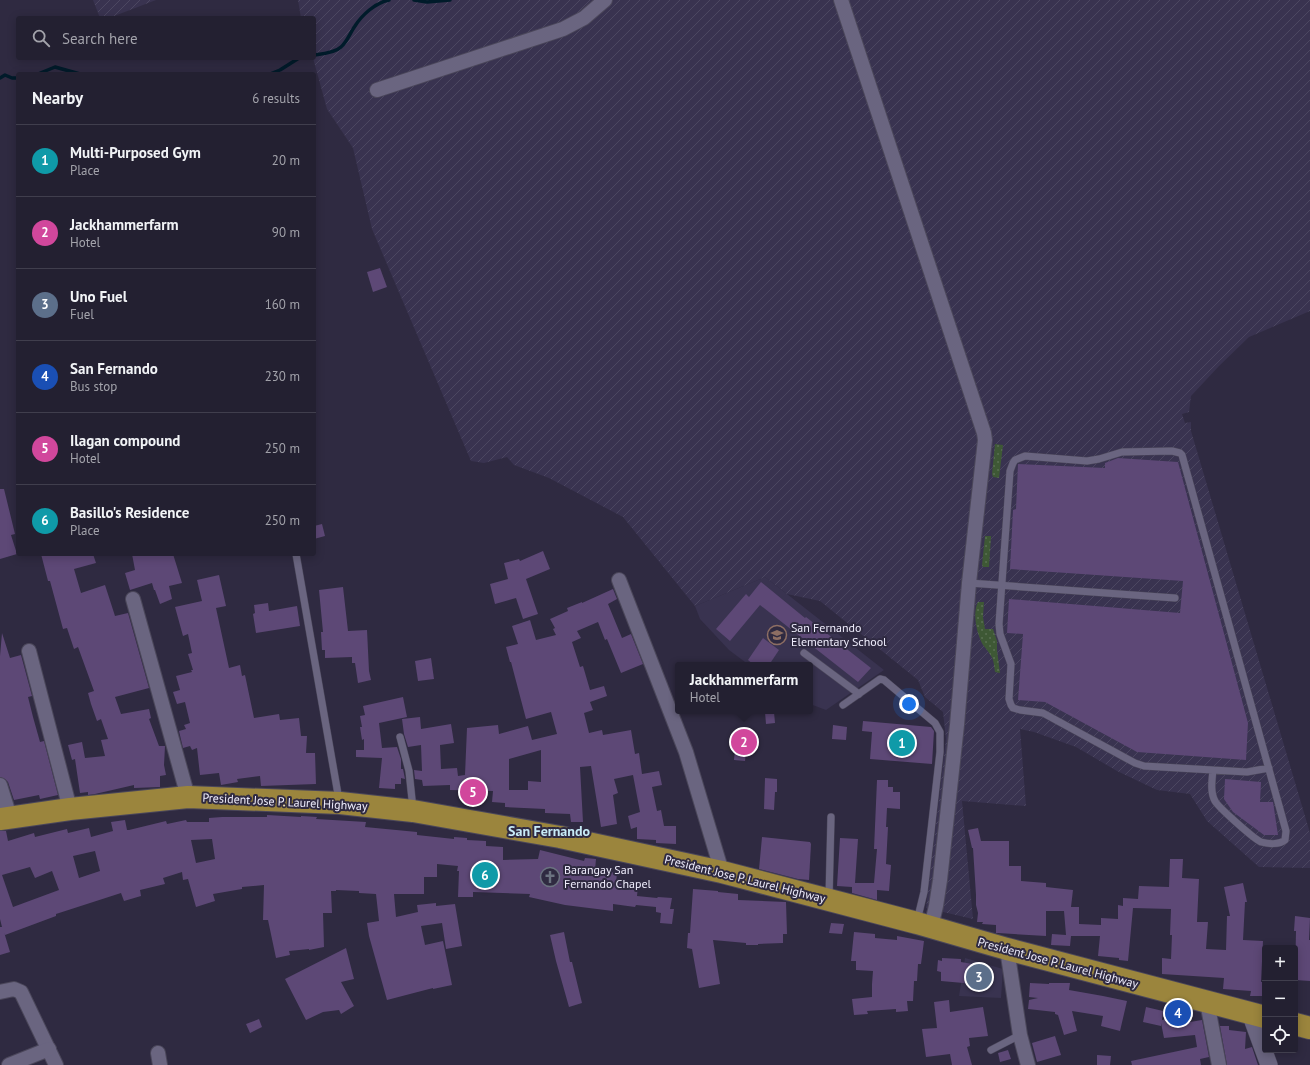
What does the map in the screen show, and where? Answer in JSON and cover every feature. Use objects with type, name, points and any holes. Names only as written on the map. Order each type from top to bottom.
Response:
[{"type":"highway","name":"President Jose P. Laurel Highway","points":[[5,818],[70,809],[188,797],[340,802],[413,811],[560,836],[722,872],[1257,1015]]},
{"type":"highway","points":[[1298,1025],[1310,1028]]},
{"type":"street","points":[[377,90],[563,29],[584,18],[605,0]]},
{"type":"street","points":[[841,0],[984,433],[985,449],[969,582],[957,725],[936,906],[924,925]]},
{"type":"street","points":[[620,580],[686,752],[722,872]]},
{"type":"street","points":[[133,599],[188,797]]},
{"type":"street","points":[[29,651],[70,809]]},
{"type":"street","points":[[0,784],[5,818]]},
{"type":"street","points":[[1007,949],[1020,1035],[1028,1065]]},
{"type":"street","points":[[0,992],[14,989],[21,992],[56,1065]]},
{"type":"street","points":[[1207,1002],[1219,1065]]},
{"type":"street","points":[[1257,1015],[1269,1065]]},
{"type":"street","points":[[9,1065],[49,1049]]},
{"type":"lane","points":[[1212,770],[1213,797],[1219,807],[1259,840],[1267,843],[1280,843],[1285,840],[1286,831],[1269,768],[1184,458],[1180,453],[1167,451],[1122,452],[1087,461],[1029,456],[1021,457],[1015,460],[1010,471],[999,629],[1011,664],[1009,699],[1013,708],[1043,713],[1140,765],[1247,772],[1269,768]]},
{"type":"lane","points":[[296,556],[340,802]]},
{"type":"lane","points":[[969,582],[1175,598]]},
{"type":"lane","points":[[804,653],[859,694]]},
{"type":"lane","points":[[843,705],[880,679],[884,680],[935,723],[940,732],[940,752],[925,881],[924,925]]},
{"type":"lane","points":[[400,737],[409,771],[413,811]]},
{"type":"lane","points":[[828,900],[831,817]]},
{"type":"lane","points":[[991,1050],[1020,1035]]},
{"type":"shaded area","points":[[93,0],[156,0],[114,16],[99,16]]},
{"type":"shaded area","points":[[298,0],[1310,0],[1310,311],[1249,337],[1191,396],[1189,412],[1182,414],[1185,423],[1191,422],[1191,431],[1310,833],[1310,868],[1259,867],[1207,821],[1190,794],[1157,790],[1117,771],[1076,747],[1034,732],[1020,729],[1026,806],[962,801],[973,919],[926,908],[946,739],[943,712],[925,697],[918,680],[820,601],[787,594],[765,577],[695,606],[623,517],[549,478],[514,465],[507,457],[484,463],[471,461],[372,229],[353,148],[327,109],[314,60],[316,60],[316,16],[301,16]]},
{"type":"shaded area","name":"San Fernando Elementary School","points":[[765,577],[884,670],[826,710],[813,705],[813,662],[745,662],[729,650],[700,619],[695,606]]},
{"type":"shaded area","points":[[965,958],[1003,969],[1001,998],[959,996]]},
{"type":"green space","points":[[995,444],[1003,445],[999,478],[993,477],[992,474]]},
{"type":"green space","points":[[985,536],[991,536],[989,567],[983,567],[982,565]]},
{"type":"green space","points":[[978,602],[984,602],[983,617],[985,629],[993,629],[997,641],[1000,673],[995,672],[992,658],[983,645],[979,635],[975,618]]},
{"type":"building","points":[[380,268],[387,287],[373,292],[367,272]]},
{"type":"building","points":[[1118,458],[1178,462],[1248,723],[1246,760],[1137,752],[1045,702],[1018,700],[1023,634],[1007,633],[1009,599],[1180,613],[1183,581],[1010,569],[1013,510],[1016,509],[1018,464],[1105,468],[1105,463]]},
{"type":"building","points":[[0,489],[4,489],[15,534],[11,535],[16,554],[0,559]]},
{"type":"building","points":[[322,524],[325,536],[316,538],[316,526]]},
{"type":"building","points":[[543,551],[550,569],[526,579],[538,614],[523,619],[516,598],[495,604],[490,584],[508,579],[504,563],[519,559],[520,561]]},
{"type":"building","points":[[42,556],[94,556],[96,563],[74,569],[81,593],[105,585],[115,616],[128,613],[149,688],[115,697],[121,714],[149,709],[151,718],[149,719],[159,746],[165,746],[164,765],[166,775],[160,776],[160,787],[134,788],[134,785],[95,794],[88,795],[88,792],[80,793],[75,759],[72,760],[68,745],[82,742],[85,758],[105,756],[101,740],[108,739],[101,719],[97,721],[91,704],[88,693],[94,691],[78,647],[74,649],[67,628],[63,629],[50,581],[48,581]]},
{"type":"building","points":[[132,556],[174,556],[182,583],[169,586],[172,599],[160,604],[152,583],[130,590],[125,573],[135,570]]},
{"type":"building","points":[[219,575],[226,606],[216,608],[229,668],[240,665],[242,676],[245,675],[254,718],[279,714],[280,720],[299,718],[301,736],[307,736],[306,753],[315,753],[316,784],[261,786],[260,776],[237,779],[238,782],[221,785],[219,773],[200,775],[197,748],[192,750],[190,746],[183,748],[179,731],[186,729],[184,725],[190,723],[185,702],[177,704],[173,692],[180,690],[176,676],[192,672],[191,670],[193,670],[188,654],[192,653],[188,634],[183,636],[175,607],[202,601],[197,580]]},
{"type":"building","points":[[761,582],[805,618],[806,617],[871,668],[858,682],[760,605],[730,641],[716,629],[746,594],[749,597]]},
{"type":"building","points":[[343,587],[348,631],[367,630],[369,671],[371,680],[358,683],[355,663],[352,663],[352,657],[325,658],[325,650],[322,650],[321,632],[323,632],[319,590]]},
{"type":"building","points":[[613,589],[617,599],[608,604],[622,638],[631,634],[643,664],[621,673],[607,639],[605,640],[598,622],[577,631],[581,638],[572,642],[580,667],[583,666],[590,690],[604,686],[607,696],[590,702],[593,710],[584,713],[589,733],[602,730],[603,735],[631,730],[635,754],[639,753],[642,774],[659,771],[662,785],[652,787],[657,811],[661,810],[664,826],[676,826],[676,844],[656,843],[656,840],[637,839],[637,827],[631,829],[628,816],[640,812],[633,775],[614,779],[618,793],[613,795],[617,824],[601,827],[591,766],[580,767],[583,822],[571,822],[570,814],[545,813],[545,809],[505,807],[505,803],[492,802],[493,791],[450,790],[450,785],[423,786],[422,780],[415,779],[414,770],[422,771],[421,745],[408,747],[402,719],[420,717],[421,729],[451,724],[454,743],[440,745],[441,769],[457,768],[458,776],[465,775],[467,728],[498,725],[499,734],[528,726],[532,740],[557,734],[551,712],[526,719],[506,647],[518,644],[512,626],[530,620],[536,640],[556,635],[553,629],[555,628],[550,619],[568,611],[567,608]],"holes":[[[541,750],[541,782],[528,781],[528,790],[509,790],[509,759]]]},
{"type":"building","points":[[268,603],[269,611],[297,606],[300,626],[256,633],[253,614],[255,613],[254,605]]},
{"type":"building","points":[[2,633],[10,658],[21,655],[32,696],[28,697],[33,717],[40,742],[44,741],[58,795],[40,799],[39,795],[14,800],[8,782],[0,777],[0,656]]},
{"type":"building","points":[[763,638],[779,650],[771,662],[750,662],[748,660]]},
{"type":"building","points":[[431,658],[434,679],[418,681],[415,661]]},
{"type":"building","points":[[403,697],[407,717],[379,723],[382,748],[397,747],[401,759],[401,769],[403,769],[405,779],[401,778],[401,784],[395,784],[395,789],[379,788],[382,758],[356,757],[356,750],[364,750],[364,739],[362,740],[360,727],[362,727],[360,716],[365,715],[363,706]]},
{"type":"building","points":[[765,714],[774,714],[775,723],[766,724]]},
{"type":"building","points":[[863,721],[931,727],[934,731],[932,764],[870,759],[872,732],[862,731]]},
{"type":"building","points":[[833,725],[847,727],[846,740],[832,739]]},
{"type":"building","points":[[735,750],[746,751],[745,761],[734,760]]},
{"type":"building","points":[[765,778],[777,779],[777,792],[775,792],[774,810],[764,809]]},
{"type":"building","points":[[1225,779],[1261,782],[1260,802],[1273,802],[1278,835],[1264,835],[1233,812],[1224,799]]},
{"type":"building","points":[[877,780],[888,780],[888,787],[893,787],[893,792],[900,792],[900,809],[887,808],[886,827],[888,827],[886,864],[891,865],[889,891],[877,890],[877,900],[852,893],[852,887],[837,886],[840,838],[858,839],[855,883],[874,883],[877,849],[874,849]]},
{"type":"building","points":[[267,815],[301,816],[317,817],[316,819],[366,822],[365,827],[417,832],[417,835],[454,839],[454,837],[467,838],[467,840],[486,841],[486,846],[503,847],[503,860],[538,859],[540,850],[584,861],[585,858],[596,859],[595,870],[617,873],[616,883],[638,886],[637,896],[672,898],[670,909],[674,909],[672,924],[660,923],[661,913],[656,912],[656,907],[636,905],[635,907],[613,904],[613,911],[565,905],[529,897],[530,894],[473,892],[473,897],[458,897],[458,866],[437,864],[437,877],[424,877],[424,894],[394,894],[396,917],[418,912],[417,905],[436,903],[436,906],[455,904],[462,946],[446,949],[442,923],[421,926],[425,945],[443,941],[452,985],[433,988],[387,1000],[369,936],[367,923],[379,921],[376,894],[359,893],[359,891],[331,891],[332,913],[323,913],[324,947],[309,950],[289,951],[290,955],[276,958],[268,920],[263,920],[264,885],[242,887],[242,889],[213,894],[215,901],[196,907],[188,879],[183,880],[182,872],[163,878],[165,884],[140,890],[141,896],[124,901],[121,893],[56,914],[56,916],[5,935],[4,932],[10,952],[0,955],[0,927],[2,927],[0,919],[0,831],[6,831],[8,841],[34,833],[35,837],[67,829],[68,833],[89,828],[91,837],[113,831],[111,822],[125,820],[127,830],[129,830],[166,821],[167,824],[186,820],[187,822],[209,822],[209,818],[222,817],[267,817]],"holes":[[[212,839],[215,859],[196,863],[191,840]],[[95,851],[100,871],[79,878],[73,856]],[[30,867],[35,878],[52,871],[59,890],[13,907],[2,875]]]},
{"type":"building","points":[[978,828],[981,841],[1009,841],[1009,866],[1021,866],[1021,881],[1046,883],[1046,887],[1073,890],[1071,907],[1079,907],[1079,924],[1101,925],[1101,918],[1118,919],[1118,905],[1123,906],[1123,898],[1138,899],[1139,886],[1169,887],[1170,859],[1183,859],[1182,878],[1199,879],[1197,922],[1208,922],[1206,949],[1226,950],[1227,916],[1230,916],[1224,887],[1243,883],[1247,902],[1245,902],[1243,940],[1263,941],[1261,982],[1262,996],[1250,996],[1251,991],[1223,989],[1224,978],[1162,974],[1162,958],[1171,959],[1171,909],[1133,908],[1128,961],[1119,960],[1119,958],[1098,956],[1100,936],[1071,936],[1070,946],[1051,945],[1052,934],[1066,935],[1064,911],[1046,911],[1046,936],[996,933],[996,925],[977,922],[978,913],[976,905],[973,848],[968,830]]},
{"type":"building","points":[[762,837],[810,842],[809,880],[798,879],[759,869]]},
{"type":"building","points":[[693,889],[738,894],[738,900],[786,902],[787,934],[783,934],[783,943],[746,945],[746,943],[713,940],[720,984],[699,988],[692,949],[687,948],[688,933],[690,933]]},
{"type":"building","points":[[1295,916],[1310,918],[1310,981],[1298,980],[1298,945],[1296,945],[1296,931],[1294,931]]},
{"type":"building","points":[[831,923],[844,924],[842,934],[829,933]]},
{"type":"building","points":[[564,932],[570,962],[572,962],[582,1003],[569,1007],[550,935]]},
{"type":"building","points":[[854,932],[875,934],[875,938],[897,940],[897,936],[924,941],[921,964],[918,964],[917,981],[914,981],[913,1001],[907,1001],[908,1011],[896,1012],[896,1009],[867,1011],[868,1014],[854,1015],[852,999],[872,997],[873,971],[856,970],[856,961],[851,961]]},
{"type":"building","points":[[346,948],[354,979],[341,982],[354,1006],[341,1014],[339,1010],[323,1012],[306,1020],[285,979]]},
{"type":"building","points":[[942,958],[961,959],[961,962],[989,967],[986,985],[941,981],[941,972],[937,971],[938,960],[942,961]]},
{"type":"building","points":[[1030,983],[1070,983],[1069,990],[1127,1001],[1120,1031],[1101,1026],[1103,1016],[1072,1011],[1077,1031],[1064,1035],[1058,1015],[1055,1014],[1055,1012],[1028,1009],[1029,1000],[1038,998],[1029,997]]},
{"type":"building","points":[[949,1000],[950,1012],[983,1007],[988,1036],[969,1038],[970,1046],[967,1047],[972,1065],[952,1065],[950,1054],[926,1057],[922,1029],[937,1028],[934,1002]]},
{"type":"building","points":[[1146,1007],[1163,1011],[1162,1020],[1189,1015],[1190,1022],[1202,1020],[1209,1057],[1200,1059],[1201,1065],[1132,1065],[1131,1061],[1197,1047],[1195,1035],[1164,1038],[1161,1023],[1161,1026],[1143,1022]]},
{"type":"building","points":[[259,1019],[262,1027],[250,1033],[246,1024]]},
{"type":"building","points":[[1220,1026],[1229,1026],[1229,1030],[1246,1032],[1245,1049],[1252,1047],[1258,1065],[1227,1065]]},
{"type":"building","points":[[1055,1036],[1061,1055],[1037,1062],[1032,1043]]},
{"type":"building","points":[[1008,1050],[1011,1059],[1000,1062],[998,1053]]},
{"type":"building","points":[[1097,1055],[1111,1056],[1110,1065],[1097,1065]]},
{"type":"waterway","points":[[316,55],[328,53],[338,49],[345,43],[355,26],[365,14],[379,4],[389,0]]},
{"type":"waterway","points":[[414,0],[427,2],[450,0]]},
{"type":"waterway","points":[[275,72],[296,60]]},
{"type":"waterway","points":[[43,72],[55,67],[73,72]]},
{"type":"waterway","points":[[0,78],[5,75],[16,78]]},
{"type":"place","name":"San Fernando Elementary School","points":[[777,635]]},
{"type":"place","name":"Jackhammerfarm","points":[[744,742]]},
{"type":"place","name":"Multi-Purposed Gym","points":[[902,743]]},
{"type":"place","name":"Ilagan compound","points":[[473,792]]},
{"type":"place","name":"Basillo's Residence","points":[[485,875]]},
{"type":"place","name":"Barangay San Fernando Chapel","points":[[550,877]]},
{"type":"place","name":"Uno Fuel","points":[[979,977]]},
{"type":"place","name":"San Fernando","points":[[1178,1013]]},
{"type":"district","name":"San Fernando","points":[[549,831]]}]
